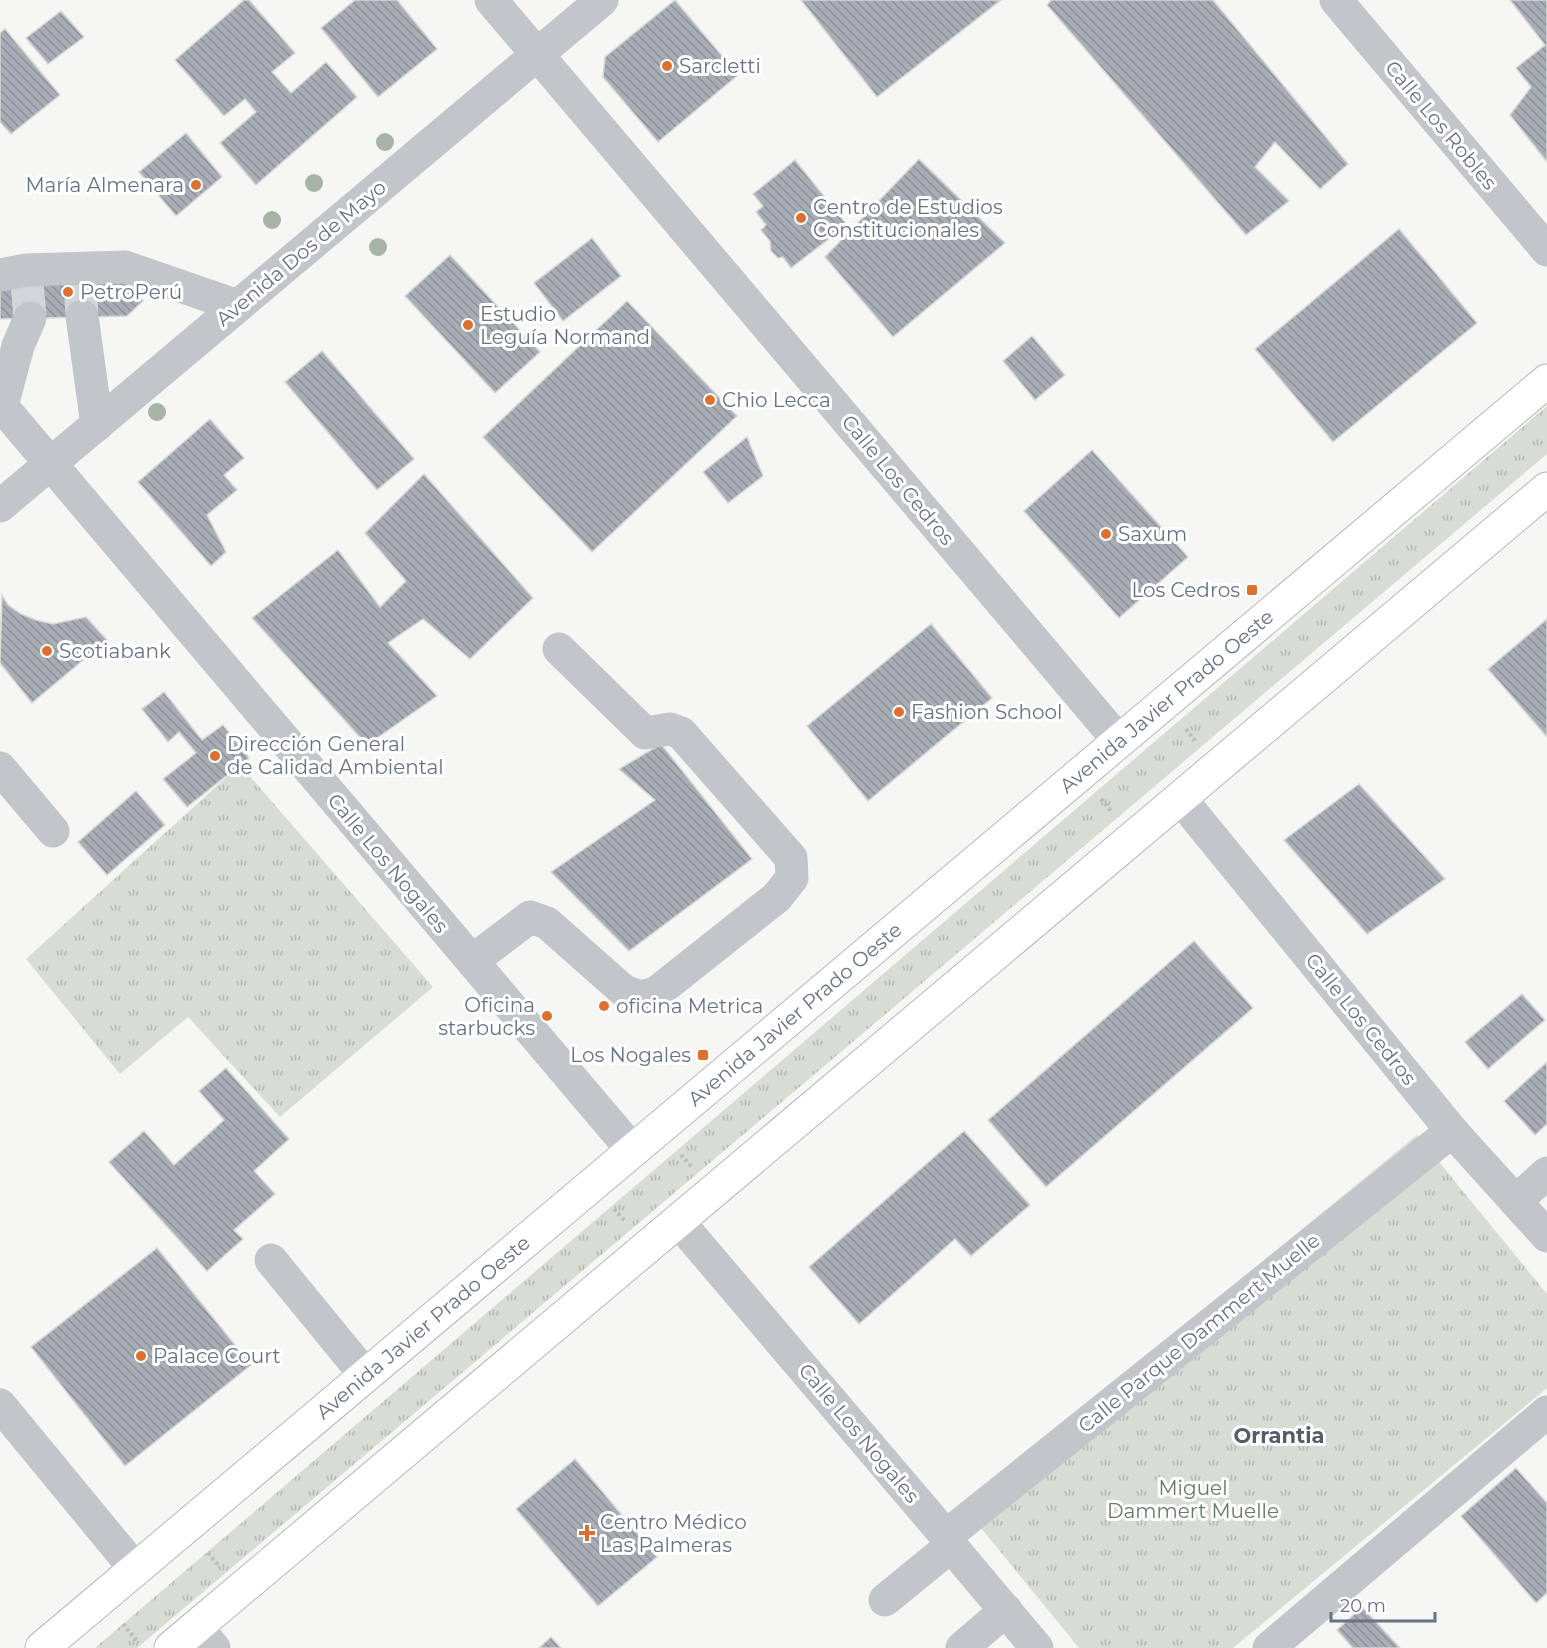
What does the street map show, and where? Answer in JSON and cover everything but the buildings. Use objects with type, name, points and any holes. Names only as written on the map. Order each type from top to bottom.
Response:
[{"type":"main road","name":"Avenida Javier Prado Oeste","points":[[42,1648],[1547,381]]},
{"type":"main road","points":[[171,1648],[205,1638],[239,1590],[1547,489]]},
{"type":"street","name":"Calle Los Cedros","points":[[491,0],[1119,741]]},
{"type":"street","name":"Avenida Dos de Mayo","points":[[0,506],[602,0]]},
{"type":"street","name":"Calle Los Robles","points":[[1336,0],[1547,250]]},
{"type":"street","points":[[18,276],[80,273],[125,267],[238,306]]},
{"type":"street","points":[[81,316],[97,425]]},
{"type":"street","points":[[1,405],[16,330]]},
{"type":"street","name":"Calle Los Nogales","points":[[1,405],[633,1151]]},
{"type":"street","points":[[472,961],[530,917],[538,918],[547,923],[624,991],[640,997],[657,993],[777,897],[792,878],[790,858],[681,733],[670,729],[645,733],[559,649]]},
{"type":"street","points":[[0,768],[53,831]]},
{"type":"street","name":"Calle Los Cedros","points":[[1180,798],[1452,1131],[1517,1200],[1547,1236]]},
{"type":"street","name":"Calle Parque Dammert Muelle","points":[[885,1600],[949,1541],[1452,1131]]},
{"type":"street","points":[[1517,1200],[1547,1173]]},
{"type":"street","name":"Calle Los Nogales","points":[[678,1221],[1037,1648]]},
{"type":"street","points":[[271,1260],[366,1376]]},
{"type":"street","points":[[0,1405],[136,1569]]},
{"type":"street","points":[[1269,1648],[1547,1412]]},
{"type":"street","points":[[962,1648],[1006,1610]]},
{"type":"path","points":[[1165,703],[1217,767]]},
{"type":"path","points":[[1080,774],[1134,837]]},
{"type":"path","points":[[658,1130],[714,1191]]},
{"type":"path","points":[[592,1185],[648,1247]]},
{"type":"path","points":[[187,1527],[239,1590]]},
{"type":"green space","points":[[1547,406],[1547,454],[137,1648],[95,1648]]},
{"type":"green space","points":[[240,765],[433,987],[280,1117],[188,1017],[120,1074],[26,959]]},
{"type":"green space","name":"Miguel Dammert Muelle","points":[[1417,1135],[1547,1294],[1547,1388],[1233,1648],[1079,1648],[963,1506]]},
{"type":"tunnel","points":[[80,279],[82,316]]},
{"type":"tunnel","points":[[27,282],[30,318]]},
{"type":"place","name":"Sarcletti","points":[[667,66]]},
{"type":"place","name":"María Almenara","points":[[196,185]]},
{"type":"place","name":"Centro de Estudios Constitucionales","points":[[801,218]]},
{"type":"place","name":"PetroPerú","points":[[68,292]]},
{"type":"place","name":"Estudio Leguía Normand","points":[[468,325]]},
{"type":"place","name":"Chio Lecca","points":[[710,400]]},
{"type":"place","name":"Saxum","points":[[1106,534]]},
{"type":"place","name":"Los Cedros","points":[[1252,590]]},
{"type":"place","name":"Scotiabank","points":[[47,651]]},
{"type":"place","name":"Fashion School","points":[[899,712]]},
{"type":"place","name":"Dirección General de Calidad Ambiental","points":[[215,756]]},
{"type":"place","name":"oficina Metrica","points":[[604,1006]]},
{"type":"place","name":"Oficina starbucks","points":[[547,1016]]},
{"type":"place","name":"Los Nogales","points":[[703,1055]]},
{"type":"place","name":"Palace Court","points":[[141,1356]]},
{"type":"place","name":"Centro Médico Las Palmeras","points":[[587,1533]]},
{"type":"district","name":"Orrantia","points":[[1279,1435]]}]
